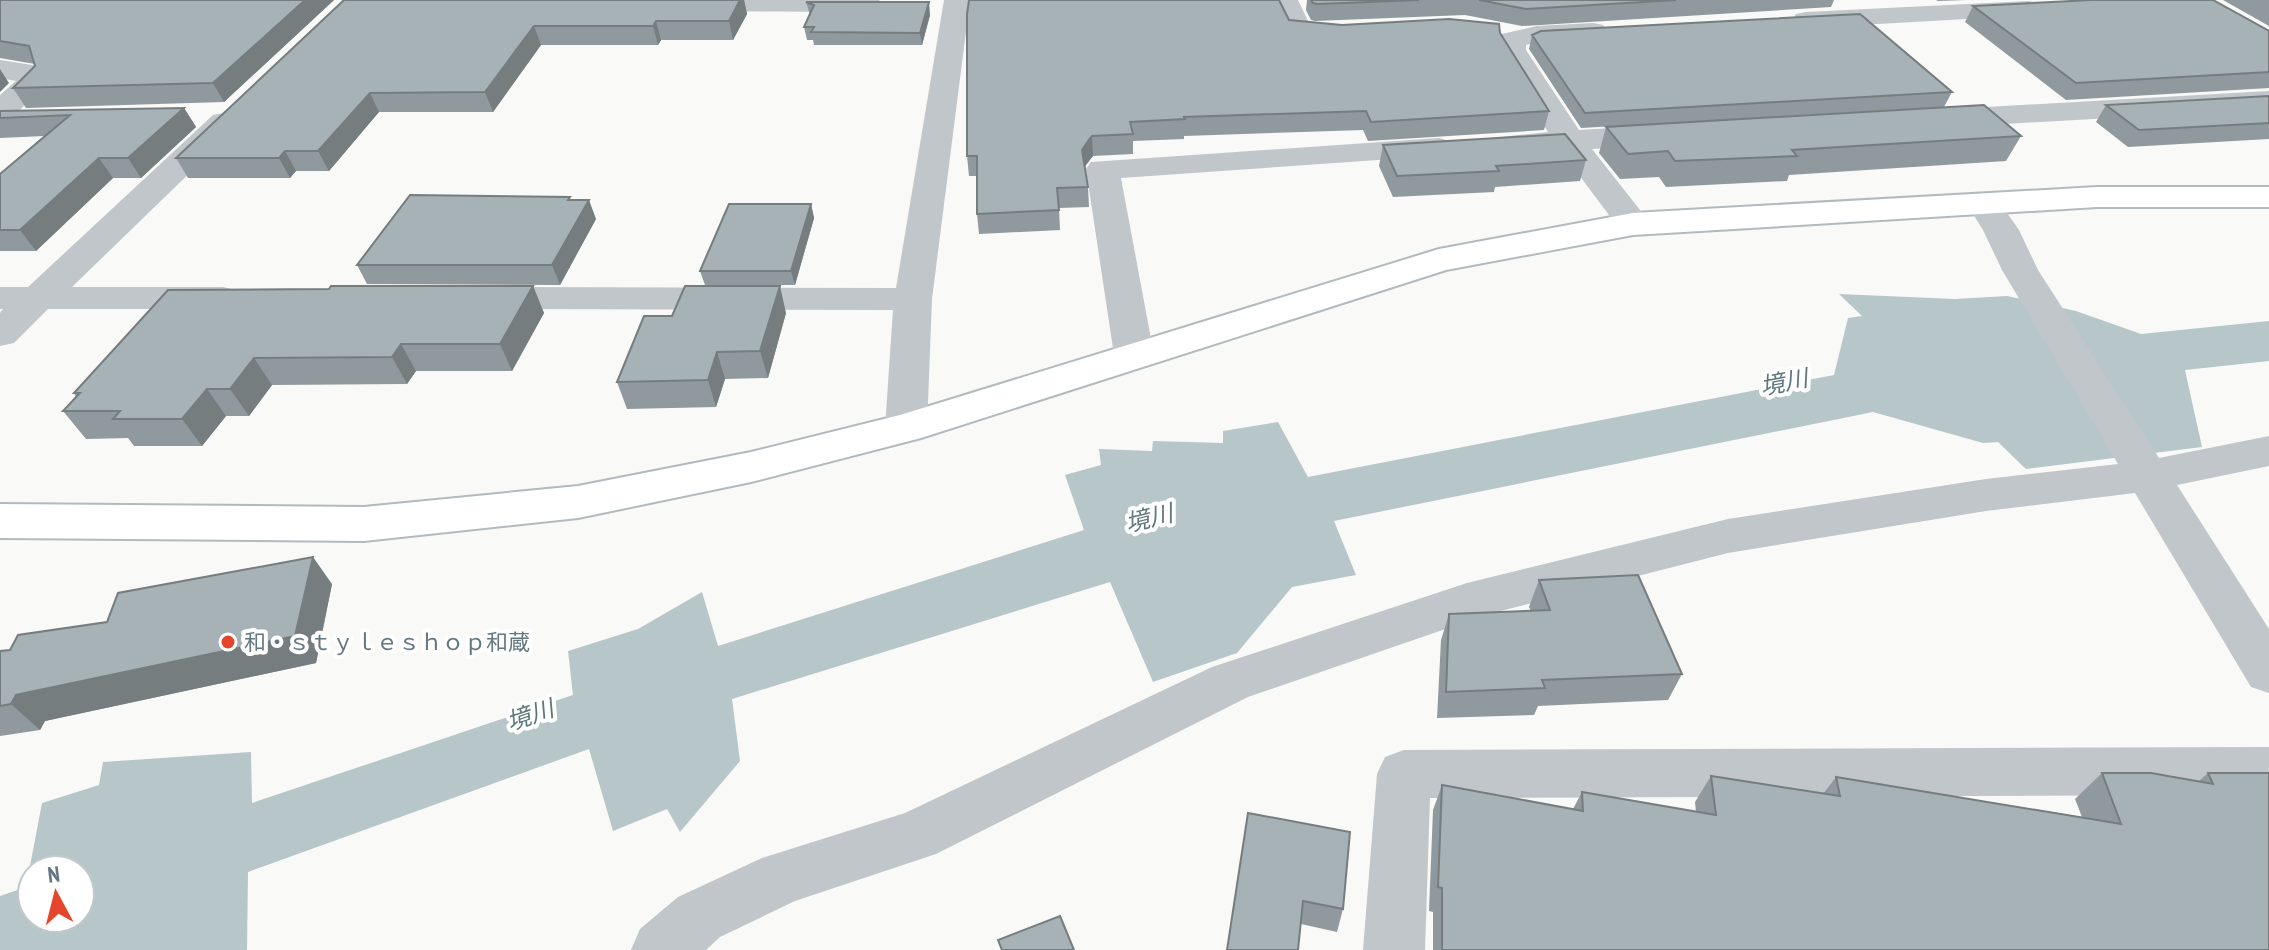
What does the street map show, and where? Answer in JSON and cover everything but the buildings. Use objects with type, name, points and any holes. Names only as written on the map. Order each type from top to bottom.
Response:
[{"type":"street","points":[[1285,0],[1298,29],[1315,32],[1375,30]]},
{"type":"street","points":[[661,2],[894,4]]},
{"type":"street","points":[[906,428],[913,299],[946,3]]},
{"type":"street","points":[[1775,22],[2059,7]]},
{"type":"street","points":[[1616,30],[1508,34],[1512,40],[1512,50],[1569,140],[1633,224]]},
{"type":"street","points":[[0,69],[29,72],[31,83],[9,116]]},
{"type":"street","points":[[1903,121],[2269,100]]},
{"type":"street","points":[[0,334],[239,109],[186,116]]},
{"type":"street","points":[[1134,355],[1103,169],[1696,133]]},
{"type":"street","points":[[0,521],[364,524],[578,502],[751,467],[906,428],[1439,260],[1633,224],[1983,203],[2156,196],[2269,197]]},
{"type":"street","points":[[1983,203],[2001,230],[2020,270],[2269,672]]},
{"type":"street","points":[[0,298],[261,298]]},
{"type":"street","points":[[452,298],[913,299]]},
{"type":"street","points":[[662,950],[699,917],[783,877],[916,836],[1230,682],[1484,596],[1728,536],[1986,495],[2142,465],[2269,451]]},
{"type":"street","points":[[1394,950],[1404,774],[2269,771]]},
{"type":"water","name":"境川","points":[[1839,294],[1955,299],[2007,296],[2076,311],[2141,334],[2269,321],[2269,361],[2185,370],[2202,447],[2026,469],[1998,442],[1983,443],[1873,412],[1334,521],[1356,575],[1292,587],[1237,653],[1153,682],[1110,582],[732,699],[740,761],[680,832],[667,809],[613,831],[589,749],[248,872],[247,950],[0,950],[0,896],[16,890],[16,934],[96,934],[96,854],[32,854],[42,803],[99,785],[103,762],[251,752],[252,803],[573,695],[568,651],[638,629],[702,592],[718,646],[1084,530],[1065,475],[1101,465],[1099,449],[1152,451],[1153,441],[1223,443],[1223,431],[1278,422],[1308,477],[1834,375],[1848,318],[1862,316]]},
{"type":"place","name":"和・ｓｔｙｌｅｓｈｏｐ和蔵","points":[[228,642]]}]
